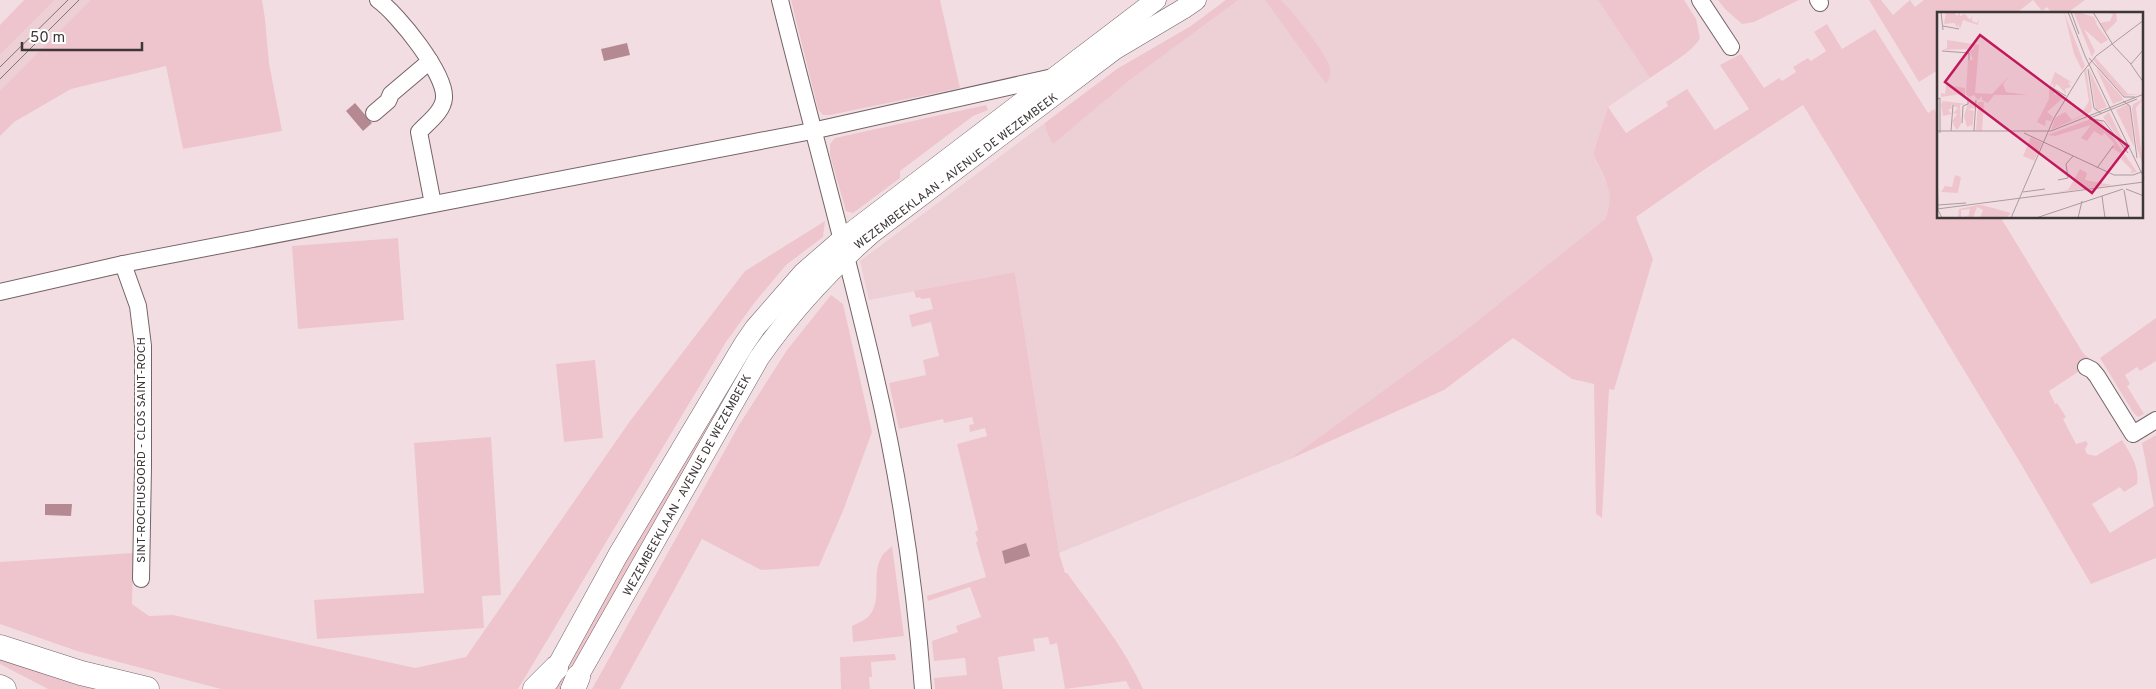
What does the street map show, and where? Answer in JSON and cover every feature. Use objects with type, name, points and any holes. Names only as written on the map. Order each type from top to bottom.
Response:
[{"type":"highway","points":[[0,647],[81,673],[147,689]]},
{"type":"highway","points":[[535,689],[556,668]]},
{"type":"highway","points":[[0,687],[4,689]]},
{"type":"main road","name":"WEZEMBEEKLAAN - AVENUE DE WEZEMBEEK","points":[[574,685],[759,358],[843,249],[1054,76],[1156,0]]},
{"type":"main road","name":"WEZEMBEEKLAAN - AVENUE DE WEZEMBEEK","points":[[544,689],[618,555],[744,344],[755,328],[803,273],[872,233],[1114,50],[1196,0]]},
{"type":"street","points":[[378,0],[397,18],[430,62],[443,83],[444,100],[440,110],[419,132],[433,204]]},
{"type":"street","points":[[780,0],[875,374],[897,485],[918,634],[923,689]]},
{"type":"street","points":[[1700,0],[1731,47]]},
{"type":"street","points":[[374,113],[388,101],[391,94],[430,62]]},
{"type":"street","points":[[0,292],[123,264],[812,130],[1054,76]]},
{"type":"street","name":"SINT-ROCHUSOORD - CLOS SAINT-ROCH","points":[[123,264],[138,306],[143,346],[144,467],[141,580]]},
{"type":"street","points":[[2086,368],[2092,370],[2097,376],[2133,434],[2156,420]]},
{"type":"shaded area","points":[[24,0],[55,0],[0,55],[0,25]]},
{"type":"shaded area","points":[[55,0],[90,0],[0,90],[0,55]]},
{"type":"shaded area","points":[[90,0],[262,0],[269,63],[282,131],[183,149],[166,66],[71,89],[14,122],[0,136],[0,90]]},
{"type":"shaded area","points":[[791,0],[940,0],[960,88],[823,115],[818,109]]},
{"type":"shaded area","points":[[1226,0],[1598,0],[1650,78],[1608,107],[1593,154],[1610,191],[1611,206],[1605,219],[1457,337],[1288,460],[1059,553],[1015,272],[869,300],[860,261],[1117,69],[1191,26]]},
{"type":"shaded area","points":[[1226,0],[1238,0],[1127,82],[1053,144],[1046,130],[1045,123],[1117,69],[1191,26]]},
{"type":"shaded area","points":[[1265,0],[1281,0],[1315,41],[1330,67],[1329,79],[1326,84]]},
{"type":"shaded area","points":[[1598,0],[1684,0],[1696,19],[1700,38],[1685,54],[1650,78]]},
{"type":"shaded area","points":[[1718,0],[1799,0],[1754,22],[1742,24]]},
{"type":"shaded area","points":[[1869,0],[1881,0],[1893,15],[1910,0],[1915,7],[1924,0],[2033,0],[2018,12],[1937,12],[1937,71],[1919,82]]},
{"type":"shaded area","points":[[2033,0],[2085,0],[2069,12],[2051,12],[2047,7],[2042,11]]},
{"type":"shaded area","points":[[1827,24],[1842,49],[1875,29],[1928,113],[1934,109],[1937,114],[1937,219],[2002,219],[2083,353],[2093,362],[2049,391],[2055,404],[2057,403],[2066,417],[2063,419],[2076,444],[2086,441],[2088,444],[2085,449],[2087,454],[2096,456],[2122,440],[2134,460],[2138,478],[2137,484],[2124,492],[2120,487],[2092,504],[2110,533],[2154,506],[2142,443],[2156,435],[2156,558],[2091,584],[2021,464],[1803,105],[1636,217],[1653,259],[1614,390],[1609,389],[1602,518],[1596,514],[1594,384],[1572,379],[1513,338],[1444,390],[1288,460],[1457,337],[1605,219],[1610,202],[1608,186],[1593,154],[1608,107],[1626,133],[1668,106],[1666,102],[1687,89],[1715,130],[1749,109],[1720,65],[1741,54],[1764,88],[1779,78],[1782,81],[1796,72],[1793,67],[1808,58],[1811,61],[1826,51],[1814,32]]},
{"type":"shaded area","points":[[627,43],[630,55],[604,61],[601,49]]},
{"type":"shaded area","points":[[355,103],[372,123],[363,131],[346,111]]},
{"type":"shaded area","points":[[986,105],[988,110],[973,116],[900,171],[900,178],[853,213],[846,211],[830,155],[830,144],[835,138]]},
{"type":"shaded area","points":[[825,221],[823,237],[786,265],[755,302],[726,342],[518,689],[221,689],[77,651],[0,624],[0,562],[133,553],[132,604],[149,616],[173,615],[415,668],[466,657],[630,421],[745,271]]},
{"type":"shaded area","points":[[398,238],[404,320],[298,329],[292,246]]},
{"type":"shaded area","points":[[1015,272],[1059,553],[1065,573],[1067,573],[1108,629],[1127,658],[1143,689],[1130,689],[1126,681],[1065,689],[1057,643],[1050,645],[1048,637],[1033,639],[1035,651],[998,657],[1003,689],[935,689],[934,678],[967,675],[965,658],[934,661],[932,641],[958,632],[956,626],[981,617],[970,587],[928,601],[927,596],[986,577],[976,542],[978,541],[975,532],[978,530],[957,444],[987,436],[985,428],[970,432],[969,425],[974,424],[972,417],[944,423],[943,419],[899,429],[889,383],[926,375],[923,360],[939,356],[931,322],[912,327],[909,315],[933,309],[930,298],[916,298],[914,291]]},
{"type":"shaded area","points":[[831,295],[843,304],[872,432],[843,511],[819,566],[761,570],[702,539],[620,689],[592,689],[739,425],[787,350]]},
{"type":"shaded area","points":[[784,304],[563,689],[548,689],[732,377]]},
{"type":"shaded area","points":[[2156,318],[2156,361],[2140,371],[2137,367],[2125,375],[2130,384],[2127,386],[2144,414],[2138,417],[2100,358]]},
{"type":"shaded area","points":[[595,360],[603,438],[564,442],[556,364]]},
{"type":"shaded area","points":[[491,437],[501,595],[482,596],[484,628],[317,639],[314,600],[424,593],[414,443]]},
{"type":"shaded area","points":[[45,504],[72,504],[71,516],[45,515]]},
{"type":"shaded area","points":[[1026,543],[1030,556],[1005,564],[1002,551]]},
{"type":"shaded area","points":[[892,546],[904,636],[853,642],[852,626],[869,616],[873,610],[878,565],[883,555]]},
{"type":"shaded area","points":[[895,654],[896,660],[871,662],[872,677],[869,677],[870,689],[841,689],[840,657]]},
{"type":"shaded area","points":[[0,658],[103,689],[48,689],[0,664]]},
{"type":"tram line","points":[[0,67],[68,0]]},
{"type":"tram line","points":[[0,79],[79,0]]}]
